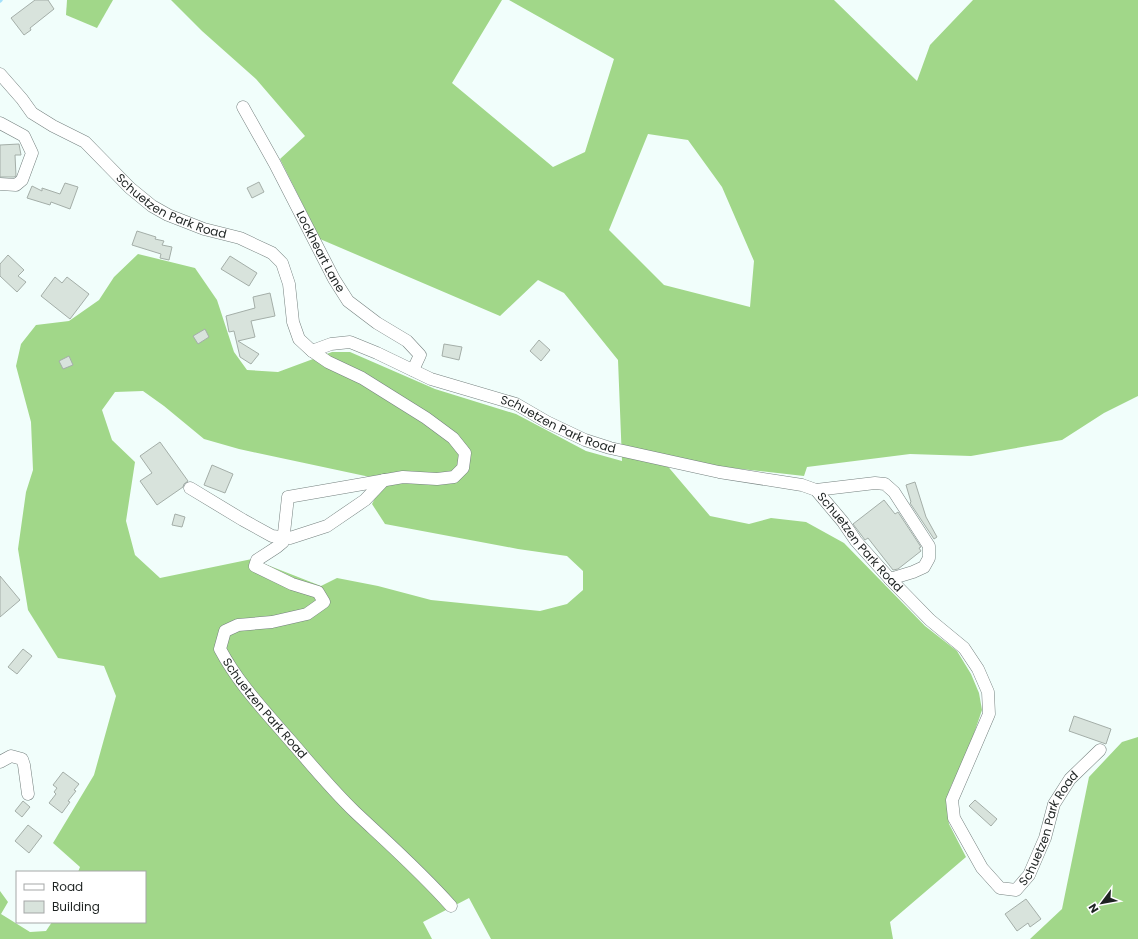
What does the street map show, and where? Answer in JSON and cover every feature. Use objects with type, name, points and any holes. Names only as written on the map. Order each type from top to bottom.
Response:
[{"type":"street","name":"Schuetzen Park Road","points":[[0,74],[32,113],[53,126],[85,142],[130,188],[152,206],[168,215],[204,229],[240,238],[272,253],[282,263],[289,284],[293,322],[299,339],[312,351],[328,362],[362,378],[414,409],[453,438],[465,453],[463,468],[454,477],[437,479],[403,477],[288,497],[283,542],[257,560],[255,566],[292,584],[318,592],[324,602],[307,614],[272,622],[238,625],[225,631],[220,649],[229,667],[251,696],[354,812],[430,882],[451,906]]},
{"type":"street","name":"Lockheart Lane","points":[[243,107],[275,164],[334,279],[348,301],[407,341],[420,355],[413,370]]},
{"type":"street","points":[[0,123],[24,136],[32,153],[22,180],[16,186],[0,184]]},
{"type":"street","name":"Schuetzen Park Road","points":[[312,351],[331,344],[350,342],[431,378],[516,404],[547,422],[585,440],[610,448],[719,472],[802,485],[816,490],[843,522],[856,541],[890,579],[930,620],[964,648],[978,669],[988,692],[989,714],[952,800],[954,818],[973,853],[982,868],[1000,888],[1016,890],[1029,875],[1045,838],[1054,804],[1070,779],[1100,750]]},
{"type":"street","points":[[190,488],[272,536],[290,538],[327,526],[365,500],[384,480]]},
{"type":"street","points":[[816,490],[885,484],[894,492],[929,546],[929,558],[924,567],[890,579]]},
{"type":"street","points":[[0,762],[12,756],[22,759],[28,794]]},
{"type":"green space","points":[[67,0],[113,0],[97,28],[66,15]]},
{"type":"green space","points":[[171,0],[502,0],[452,83],[553,167],[585,152],[614,59],[509,0],[834,0],[917,81],[930,45],[973,0],[1138,0],[1138,396],[1104,413],[1062,440],[971,456],[910,454],[807,467],[804,476],[723,467],[659,456],[710,516],[749,524],[771,518],[806,522],[844,543],[925,626],[957,651],[971,674],[979,693],[982,710],[967,754],[951,786],[946,801],[949,824],[966,857],[890,922],[893,939],[491,939],[469,898],[423,922],[432,939],[0,939],[0,891],[8,902],[1,914],[30,932],[46,931],[51,923],[146,923],[146,871],[78,871],[80,867],[53,843],[94,775],[116,696],[104,666],[58,658],[28,610],[18,549],[26,492],[33,470],[31,422],[16,366],[21,344],[36,325],[69,321],[99,300],[114,277],[138,254],[195,268],[217,300],[234,352],[247,370],[278,372],[332,352],[350,352],[435,389],[516,414],[586,451],[622,461],[618,360],[564,293],[538,280],[500,316],[320,239],[280,159],[305,136],[256,79],[202,31]],"holes":[[[648,134],[688,140],[722,187],[754,261],[750,307],[664,285],[609,230]],[[143,391],[204,439],[239,449],[384,480],[372,504],[385,524],[518,549],[567,556],[583,571],[583,590],[567,604],[540,611],[431,600],[378,586],[337,578],[321,586],[252,559],[160,578],[135,555],[126,521],[135,462],[112,440],[102,410],[115,392]]]},
{"type":"green space","points":[[1138,737],[1138,939],[1030,939],[1062,909],[1089,777],[1122,742]]},
{"type":"building","points":[[35,0],[48,0],[54,9],[30,28],[31,30],[24,35],[11,18]]},
{"type":"building","points":[[19,144],[21,155],[15,155],[16,176],[0,177],[0,145]]},
{"type":"building","points":[[259,182],[264,192],[252,198],[247,188]]},
{"type":"building","points":[[65,183],[78,187],[70,209],[51,202],[50,205],[27,198],[32,186],[42,191],[42,188],[60,194]]},
{"type":"building","points":[[137,231],[156,237],[155,239],[164,241],[162,245],[172,247],[169,260],[160,258],[161,254],[132,245]]},
{"type":"building","points":[[8,255],[24,270],[18,276],[26,282],[17,292],[0,276],[0,264]]},
{"type":"building","points":[[230,256],[257,273],[249,286],[221,269]]},
{"type":"building","points":[[55,277],[62,283],[67,277],[89,294],[70,319],[41,296]]},
{"type":"building","points":[[270,293],[275,316],[251,321],[255,337],[238,341],[259,354],[251,364],[240,357],[234,331],[229,332],[226,316],[255,308],[253,297]]},
{"type":"building","points":[[205,329],[209,337],[198,344],[193,336]]},
{"type":"building","points":[[539,340],[550,350],[541,361],[530,351]]},
{"type":"building","points":[[444,344],[462,347],[459,360],[442,356]]},
{"type":"building","points":[[69,356],[73,365],[63,369],[59,361]]},
{"type":"building","points":[[160,442],[188,481],[183,487],[157,505],[140,481],[152,473],[140,456]]},
{"type":"building","points":[[212,465],[233,474],[225,493],[204,485]]},
{"type":"building","points":[[915,482],[926,517],[937,537],[934,539],[910,503],[906,485]]},
{"type":"building","points":[[884,500],[895,514],[898,512],[921,547],[919,548],[921,551],[898,569],[893,570],[868,538],[865,540],[853,524]]},
{"type":"building","points":[[175,514],[185,517],[182,527],[172,525]]},
{"type":"building","points":[[0,576],[20,600],[0,617]]},
{"type":"building","points":[[23,649],[32,656],[17,674],[8,667]]},
{"type":"building","points":[[1074,716],[1111,729],[1106,744],[1069,731]]},
{"type":"building","points":[[63,772],[79,784],[74,790],[76,791],[68,801],[70,802],[62,813],[49,803],[56,794],[54,792],[57,788],[53,785]]},
{"type":"building","points":[[975,800],[997,819],[991,826],[969,806]]},
{"type":"building","points":[[23,801],[30,807],[22,817],[15,811]]},
{"type":"building","points":[[28,825],[42,836],[29,853],[15,841]]},
{"type":"building","points":[[1026,899],[1041,919],[1030,927],[1028,923],[1017,931],[1005,914]]}]
